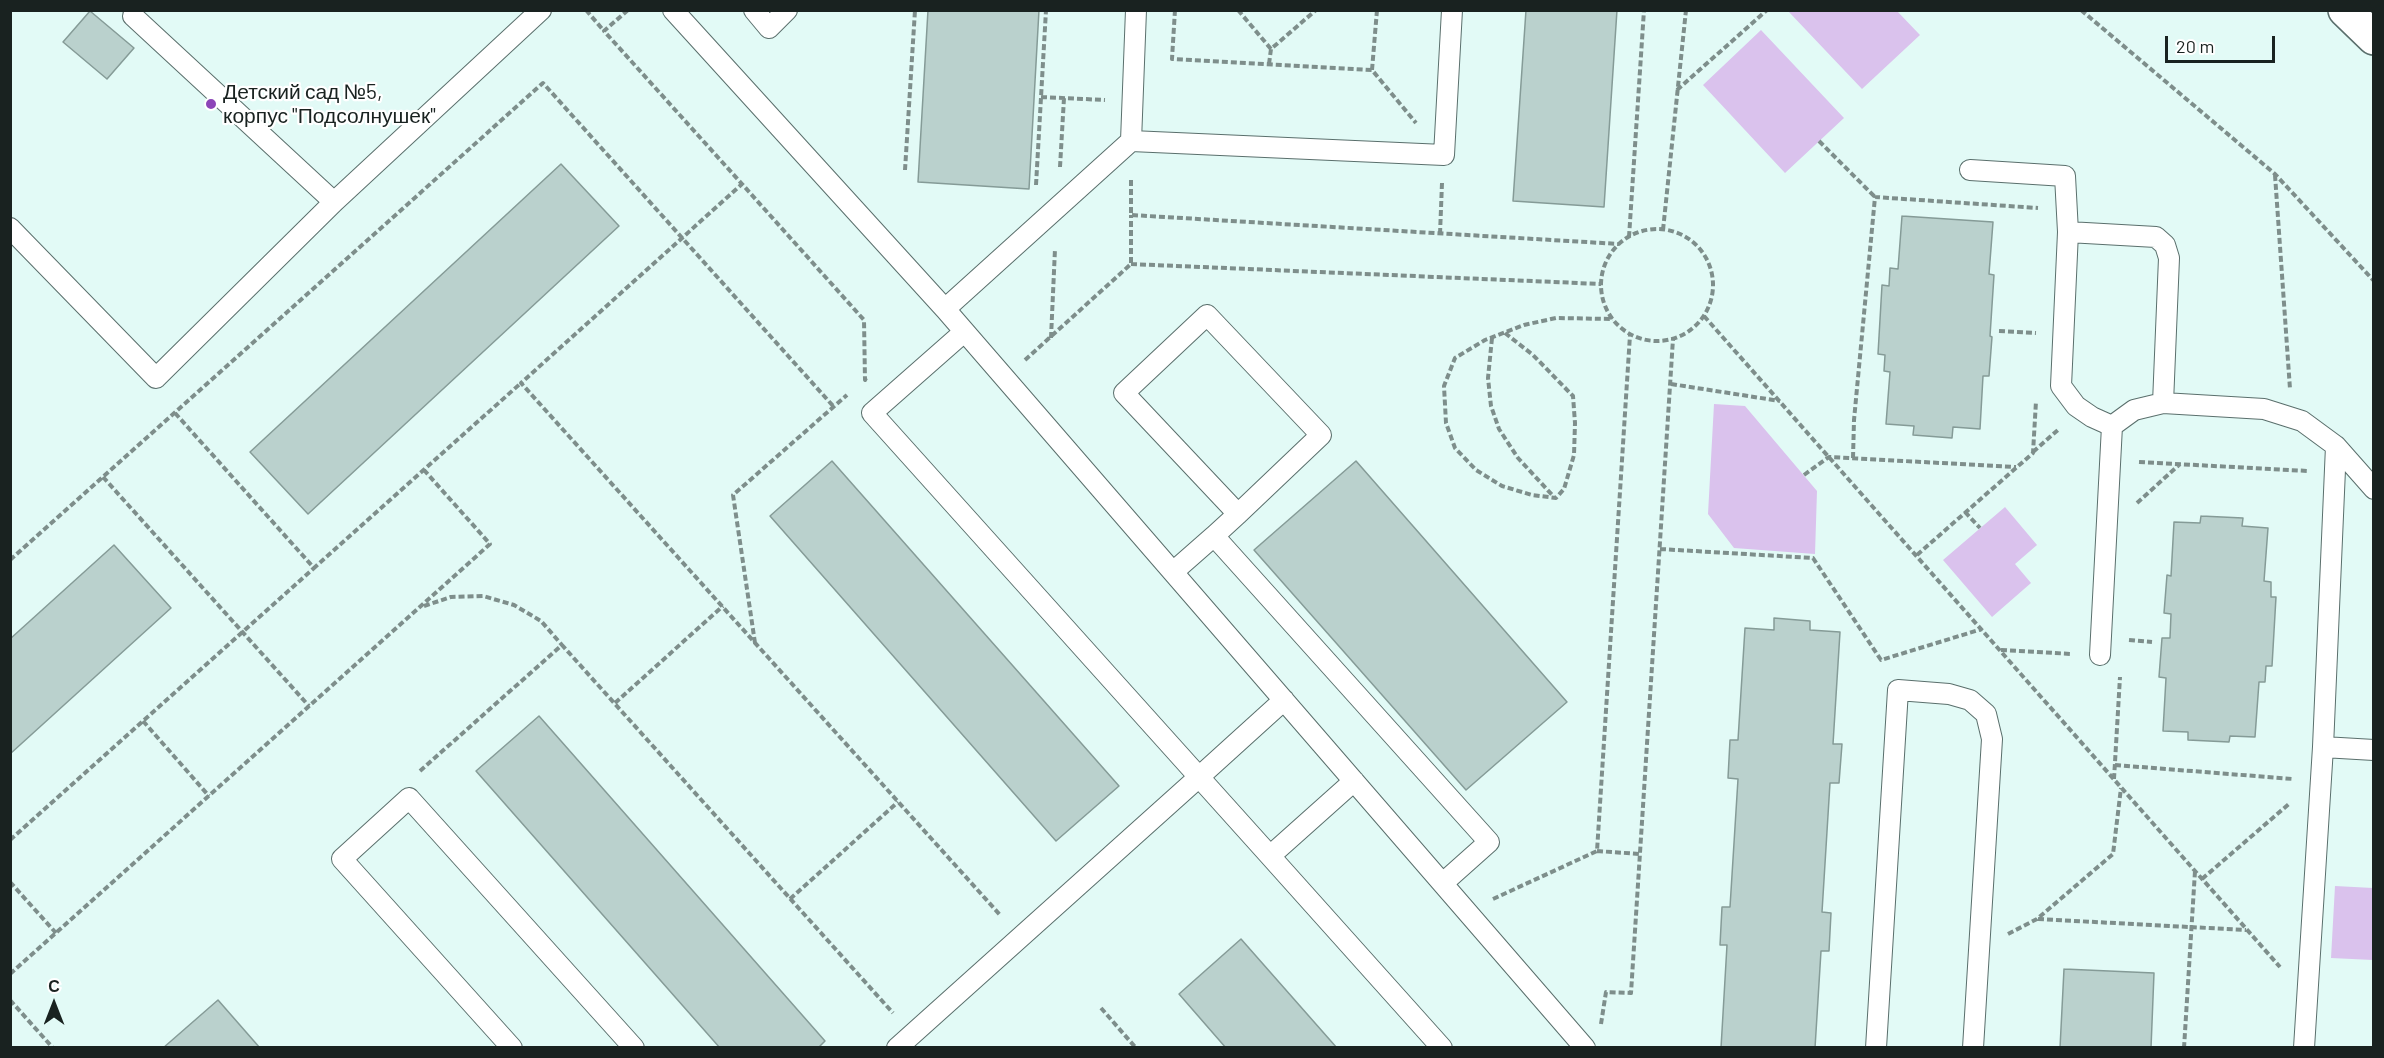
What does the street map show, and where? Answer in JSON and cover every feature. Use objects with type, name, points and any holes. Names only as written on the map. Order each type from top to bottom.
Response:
[{"type":"main road","points":[[2345,10],[2373,38]]},
{"type":"lane","points":[[10,228],[156,378],[334,202],[541,10]]},
{"type":"lane","points":[[673,10],[945,309],[1585,1047]]},
{"type":"lane","points":[[753,10],[769,28],[787,10]]},
{"type":"lane","points":[[1131,141],[1136,10]]},
{"type":"lane","points":[[945,309],[1131,141],[1444,155],[1452,10]]},
{"type":"lane","points":[[133,16],[334,202]]},
{"type":"lane","points":[[1970,170],[2066,176],[2068,232],[2061,386],[2076,406],[2092,417],[2112,426]]},
{"type":"lane","points":[[2068,232],[2156,237],[2165,245],[2169,258],[2163,403]]},
{"type":"lane","points":[[1173,572],[1238,514],[1321,435],[1207,315],[1124,393],[1238,514]]},
{"type":"lane","points":[[964,332],[872,414],[1442,1047]]},
{"type":"lane","points":[[2112,426],[2134,410],[2163,403],[2264,409],[2302,421],[2336,446],[2373,489]]},
{"type":"lane","points":[[2100,656],[2112,426]]},
{"type":"lane","points":[[2304,1047],[2323,747],[2336,446]]},
{"type":"lane","points":[[1214,536],[1488,842],[1443,884]]},
{"type":"lane","points":[[1876,1047],[1898,690],[1948,694],[1970,700],[1986,714],[1992,739],[1973,1047]]},
{"type":"lane","points":[[897,1047],[1284,700]]},
{"type":"lane","points":[[2323,747],[2373,750]]},
{"type":"lane","points":[[1270,856],[1354,781]]},
{"type":"lane","points":[[512,1047],[342,859],[410,798],[634,1047]]},
{"type":"path","points":[[586,10],[864,320],[865,380],[872,414]]},
{"type":"path","points":[[604,32],[628,10]]},
{"type":"path","points":[[905,170],[915,10]]},
{"type":"path","points":[[1036,185],[1046,10]]},
{"type":"path","points":[[1175,10],[1172,59],[1372,70]]},
{"type":"path","points":[[1238,10],[1271,49]]},
{"type":"path","points":[[1269,64],[1271,49],[1316,10]]},
{"type":"path","points":[[1377,10],[1372,70],[1444,155],[1440,234]]},
{"type":"path","points":[[1629,238],[1644,10]]},
{"type":"path","points":[[1663,230],[1686,10]]},
{"type":"path","points":[[1677,90],[1767,10]]},
{"type":"path","points":[[2080,10],[2275,174],[2373,281]]},
{"type":"path","points":[[10,560],[543,83],[834,407]]},
{"type":"path","points":[[1041,97],[1133,102]]},
{"type":"path","points":[[1051,338],[1064,98]]},
{"type":"path","points":[[1131,141],[1131,264]]},
{"type":"path","points":[[1819,141],[1875,197],[2048,209]]},
{"type":"path","points":[[2275,174],[2292,418]]},
{"type":"path","points":[[10,840],[742,184]]},
{"type":"path","points":[[1853,458],[1875,197]]},
{"type":"path","points":[[1131,215],[1618,244]]},
{"type":"path","points":[[1655,229],[1676,232],[1693,242],[1706,258],[1713,277],[1712,298],[1704,316],[1691,330],[1673,339],[1651,341],[1630,335],[1613,320],[1602,297],[1601,284],[1606,262],[1618,244],[1629,238],[1636,233],[1655,229]]},
{"type":"path","points":[[1004,378],[1131,264],[1601,284]]},
{"type":"path","points":[[1704,316],[2285,973],[2286,962]]},
{"type":"path","points":[[1556,498],[1532,495],[1502,486],[1476,470],[1455,448],[1446,423],[1444,386],[1455,358],[1492,338],[1524,325],[1556,318],[1613,320]]},
{"type":"path","points":[[1999,331],[2040,333]]},
{"type":"path","points":[[1505,333],[1533,355],[1573,396],[1574,455],[1564,489],[1556,498]]},
{"type":"path","points":[[1597,851],[1630,335]]},
{"type":"path","points":[[1492,338],[1488,378],[1491,406],[1499,429],[1518,458],[1556,498]]},
{"type":"path","points":[[1601,1025],[1606,992],[1631,993],[1673,339]]},
{"type":"path","points":[[857,386],[874,372]]},
{"type":"path","points":[[521,382],[1020,937]]},
{"type":"path","points":[[1671,384],[1780,401]]},
{"type":"path","points":[[755,643],[733,495],[849,393]]},
{"type":"path","points":[[2033,453],[2036,394]]},
{"type":"path","points":[[1917,555],[2081,409]]},
{"type":"path","points":[[175,413],[314,568]]},
{"type":"path","points":[[1804,475],[1829,457],[2017,467]]},
{"type":"path","points":[[2131,461],[2316,472]]},
{"type":"path","points":[[2137,504],[2180,464]]},
{"type":"path","points":[[10,974],[490,544],[424,470]]},
{"type":"path","points":[[103,477],[309,706]]},
{"type":"path","points":[[1965,512],[1980,528]]},
{"type":"path","points":[[1660,549],[1813,558],[1881,660],[1982,629]]},
{"type":"path","points":[[421,607],[451,597],[483,596],[514,604],[541,621],[912,1034]]},
{"type":"path","points":[[615,703],[723,606]]},
{"type":"path","points":[[414,777],[562,645]]},
{"type":"path","points":[[2001,650],[2121,656],[2114,779]]},
{"type":"path","points":[[143,721],[209,796]]},
{"type":"path","points":[[2115,765],[2297,780]]},
{"type":"path","points":[[2003,936],[2037,919],[2113,854],[2121,787]]},
{"type":"path","points":[[2202,879],[2296,797],[2295,809]]},
{"type":"path","points":[[790,899],[898,802]]},
{"type":"path","points":[[1467,911],[1597,851],[1640,854]]},
{"type":"path","points":[[2184,1047],[2195,870]]},
{"type":"path","points":[[10,882],[56,933]]},
{"type":"path","points":[[2037,919],[2247,930]]},
{"type":"path","points":[[10,1000],[53,1047]]},
{"type":"path","points":[[1101,1008],[1136,1047]]},
{"type":"shaded area","points":[[1788,11],[1897,11],[1920,35],[1862,89]]},
{"type":"shaded area","points":[[1761,30],[1844,118],[1785,173],[1703,85]]},
{"type":"shaded area","points":[[1714,404],[1745,406],[1817,491],[1815,554],[1734,548],[1708,514]]},
{"type":"shaded area","points":[[2005,507],[2037,545],[2015,564],[2031,583],[1992,617],[1943,560]]},
{"type":"shaded area","points":[[2335,886],[2373,888],[2373,960],[2331,958]]},
{"type":"building","points":[[928,10],[1039,10],[1029,189],[918,182]]},
{"type":"building","points":[[1526,10],[1617,10],[1604,207],[1513,201]]},
{"type":"building","points":[[90,11],[134,48],[107,79],[63,42]]},
{"type":"building","points":[[561,164],[619,226],[308,514],[250,452]]},
{"type":"building","points":[[1902,216],[1993,222],[1989,274],[1994,275],[1990,336],[1992,337],[1989,376],[1983,376],[1980,429],[1953,427],[1952,438],[1913,435],[1914,426],[1886,424],[1890,372],[1884,371],[1885,355],[1878,354],[1882,285],[1889,286],[1890,268],[1898,269]]},
{"type":"building","points":[[832,461],[1119,786],[1056,841],[770,516]]},
{"type":"building","points":[[1356,461],[1567,702],[1466,790],[1254,550]]},
{"type":"building","points":[[2201,516],[2243,518],[2242,526],[2268,528],[2264,581],[2271,582],[2271,597],[2276,597],[2272,666],[2266,666],[2265,682],[2259,682],[2255,737],[2230,736],[2229,742],[2188,740],[2188,732],[2163,731],[2166,678],[2159,677],[2162,638],[2170,638],[2171,614],[2164,613],[2167,575],[2171,576],[2174,522],[2200,523]]},
{"type":"building","points":[[114,545],[171,608],[10,754],[10,639]]},
{"type":"building","points":[[1774,618],[1810,621],[1810,630],[1840,632],[1833,744],[1842,744],[1839,783],[1830,783],[1822,912],[1831,913],[1829,951],[1821,951],[1815,1048],[1721,1048],[1727,945],[1720,945],[1722,907],[1730,907],[1738,779],[1728,778],[1730,740],[1738,740],[1745,628],[1774,630]]},
{"type":"building","points":[[539,716],[825,1041],[818,1048],[720,1048],[476,771]]},
{"type":"building","points":[[1241,939],[1337,1048],[1226,1048],[1179,994]]},
{"type":"building","points":[[2064,969],[2154,973],[2151,1048],[2060,1048]]},
{"type":"building","points":[[218,1000],[260,1048],[163,1048]]},
{"type":"place","name":"Детский сад №5, корпус \"Подсолнушек\"","points":[[211,104]]}]
